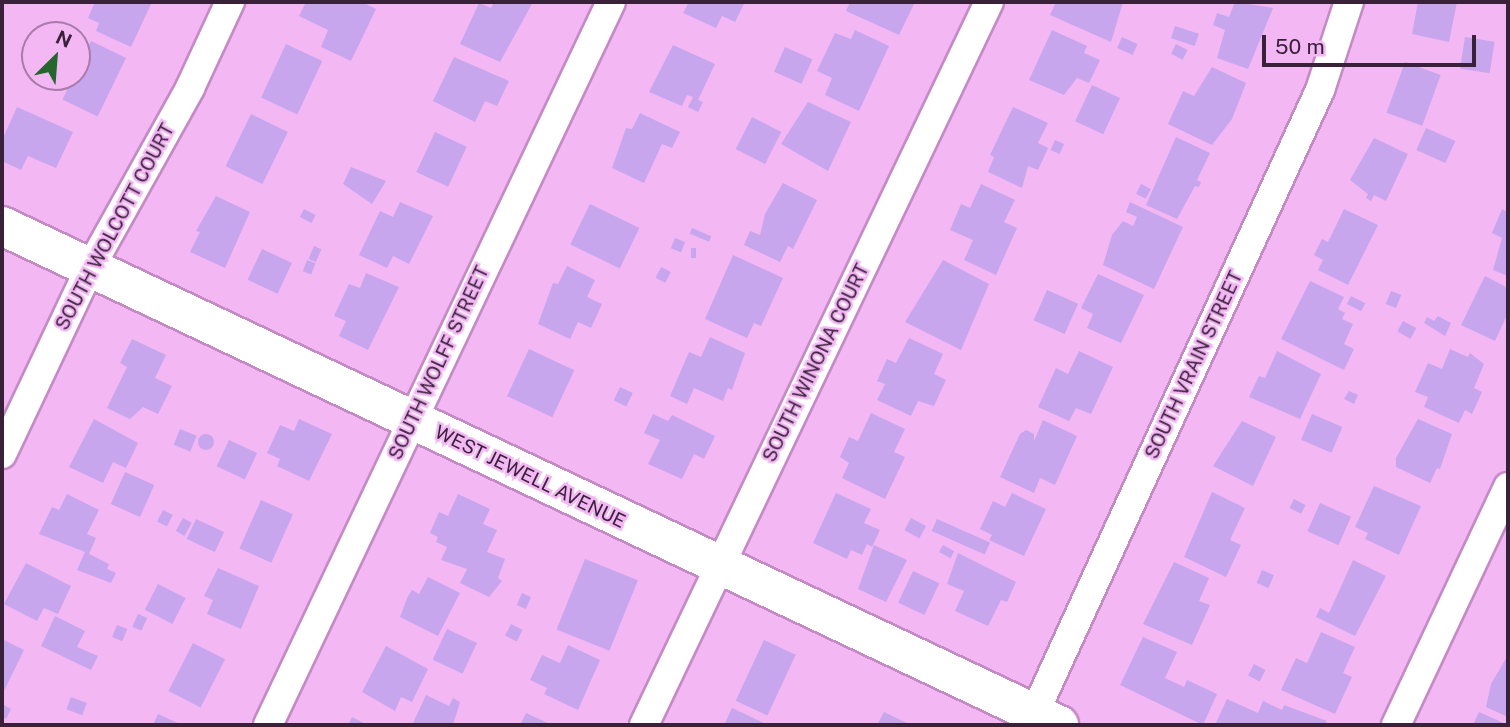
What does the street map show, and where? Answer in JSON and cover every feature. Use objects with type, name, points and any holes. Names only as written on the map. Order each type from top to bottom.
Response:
[{"type":"main road","name":"WEST JEWELL AVENUE","points":[[2,226],[1041,721]]},
{"type":"street","name":"SOUTH WOLCOTT COURT","points":[[2,454],[90,268],[190,88],[230,2]]},
{"type":"street","name":"SOUTH WOLFF STREET","points":[[268,725],[611,2]]},
{"type":"street","name":"SOUTH WINONA COURT","points":[[644,725],[989,2]]},
{"type":"street","name":"SOUTH VRAIN STREET","points":[[1041,721],[1320,90],[1349,2]]},
{"type":"street","points":[[1396,725],[1508,487]]},
{"type":"building","points":[[95,2],[152,2],[131,47],[96,31],[99,23],[88,18]]},
{"type":"building","points":[[306,2],[362,2],[376,9],[351,61],[321,47],[328,30],[299,16]]},
{"type":"building","points":[[494,2],[533,2],[500,62],[460,44],[479,3],[491,8]]},
{"type":"building","points":[[689,2],[745,2],[735,22],[722,16],[716,28],[683,13]]},
{"type":"building","points":[[850,2],[915,2],[899,35],[846,11]]},
{"type":"building","points":[[1056,2],[1123,2],[1111,42],[1050,15]]},
{"type":"building","points":[[1235,2],[1273,8],[1248,69],[1217,58],[1225,30],[1213,25],[1217,13],[1229,17]]},
{"type":"building","points":[[1418,2],[1457,2],[1449,42],[1412,34]]},
{"type":"building","points":[[1175,26],[1199,34],[1195,46],[1171,38]]},
{"type":"building","points":[[855,30],[889,46],[859,111],[825,95],[832,78],[817,71],[835,33],[851,39]]},
{"type":"building","points":[[1052,30],[1087,46],[1084,53],[1100,60],[1089,83],[1077,78],[1064,95],[1029,80]]},
{"type":"building","points":[[1122,37],[1138,44],[1133,55],[1117,48]]},
{"type":"building","points":[[1465,37],[1495,42],[1490,73],[1460,69]]},
{"type":"building","points":[[91,41],[126,58],[98,117],[63,99],[67,91],[91,91]]},
{"type":"building","points":[[286,44],[322,61],[297,114],[261,97]]},
{"type":"building","points":[[1176,44],[1188,50],[1183,60],[1171,54]]},
{"type":"building","points":[[673,45],[715,64],[698,100],[703,102],[698,112],[688,107],[693,97],[687,95],[682,106],[649,92]]},
{"type":"building","points":[[785,47],[812,59],[801,84],[774,72]]},
{"type":"building","points":[[454,57],[509,81],[497,106],[485,101],[475,122],[433,101]]},
{"type":"building","points":[[1405,62],[1441,75],[1422,126],[1387,113]]},
{"type":"building","points":[[1212,67],[1246,83],[1232,119],[1212,145],[1168,124],[1183,91],[1194,96]]},
{"type":"building","points":[[1092,85],[1120,98],[1103,134],[1075,121]]},
{"type":"building","points":[[808,102],[851,122],[828,171],[781,144]]},
{"type":"building","points":[[17,107],[73,132],[56,168],[28,156],[21,170],[2,161],[2,140]]},
{"type":"building","points":[[1013,107],[1048,123],[1038,143],[1048,148],[1038,170],[1028,166],[1022,188],[988,172],[994,157],[990,155]]},
{"type":"building","points":[[640,113],[680,132],[672,148],[662,144],[644,183],[612,168],[626,128],[632,129]]},
{"type":"building","points":[[251,114],[288,132],[262,184],[226,166]]},
{"type":"building","points":[[752,117],[781,132],[765,164],[736,149]]},
{"type":"building","points":[[1426,128],[1455,141],[1445,163],[1416,150]]},
{"type":"building","points":[[435,132],[467,147],[448,187],[416,172]]},
{"type":"building","points":[[1176,137],[1210,153],[1197,180],[1201,182],[1199,187],[1195,186],[1177,219],[1146,205]]},
{"type":"building","points":[[1374,138],[1408,154],[1386,201],[1374,195],[1371,201],[1366,198],[1368,194],[1350,180]]},
{"type":"building","points":[[1055,140],[1064,144],[1060,154],[1051,150]]},
{"type":"building","points":[[351,167],[386,181],[372,204],[343,184]]},
{"type":"building","points":[[783,183],[817,200],[793,249],[788,246],[780,262],[744,245],[750,231],[760,235],[765,214]]},
{"type":"building","points":[[981,184],[1015,200],[1004,222],[1017,228],[996,275],[964,260],[973,240],[950,230],[961,204],[970,208]]},
{"type":"building","points":[[1141,184],[1151,189],[1146,199],[1136,194]]},
{"type":"building","points":[[216,196],[250,212],[225,268],[190,252],[200,232],[196,231]]},
{"type":"building","points":[[400,202],[433,216],[409,264],[393,256],[387,268],[359,255],[380,211],[393,217]]},
{"type":"building","points":[[1130,202],[1183,227],[1154,289],[1103,265],[1112,235],[1123,221],[1133,226],[1137,217],[1126,212]]},
{"type":"building","points":[[590,204],[639,228],[620,269],[570,244]]},
{"type":"building","points":[[304,209],[316,215],[311,223],[300,217]]},
{"type":"building","points":[[1344,209],[1378,225],[1348,285],[1318,270],[1323,260],[1314,255],[1322,239],[1328,242]]},
{"type":"building","points":[[1502,209],[1508,212],[1508,276],[1493,270],[1502,238],[1492,233]]},
{"type":"building","points":[[692,228],[711,236],[709,242],[690,234]]},
{"type":"building","points":[[675,238],[685,242],[681,252],[671,248]]},
{"type":"building","points":[[314,246],[321,249],[316,262],[309,259]]},
{"type":"building","points":[[691,248],[696,248],[696,258],[691,258]]},
{"type":"building","points":[[262,249],[292,263],[278,294],[248,280]]},
{"type":"building","points":[[733,255],[783,278],[761,326],[754,323],[747,338],[705,319]]},
{"type":"building","points":[[307,260],[315,263],[311,274],[303,271]]},
{"type":"building","points":[[943,260],[989,284],[961,350],[905,322]]},
{"type":"building","points":[[567,266],[595,280],[587,297],[602,304],[591,328],[578,322],[570,339],[538,324],[553,283],[558,284]]},
{"type":"building","points":[[661,267],[671,272],[665,283],[656,278]]},
{"type":"building","points":[[366,273],[399,287],[368,350],[339,336],[346,321],[334,316],[349,284],[360,288]]},
{"type":"building","points":[[1098,274],[1144,295],[1121,343],[1087,328],[1093,314],[1081,308]]},
{"type":"building","points":[[1485,276],[1508,288],[1508,313],[1495,341],[1461,325]]},
{"type":"building","points":[[1310,281],[1344,297],[1338,309],[1345,313],[1342,319],[1353,324],[1344,344],[1354,349],[1344,370],[1281,339]]},
{"type":"building","points":[[1047,290],[1078,304],[1065,334],[1034,320]]},
{"type":"building","points":[[1391,291],[1401,295],[1396,308],[1386,304]]},
{"type":"building","points":[[1351,296],[1365,303],[1361,311],[1347,304]]},
{"type":"building","points":[[1438,316],[1451,323],[1445,336],[1424,323],[1427,317],[1434,321]]},
{"type":"building","points":[[1403,321],[1416,328],[1411,339],[1397,332]]},
{"type":"building","points":[[710,337],[745,353],[732,390],[728,388],[723,401],[694,388],[687,404],[670,396],[689,352],[701,357]]},
{"type":"building","points":[[909,338],[943,354],[934,374],[946,380],[934,406],[918,401],[911,416],[877,400],[885,384],[877,381],[887,359],[896,363]]},
{"type":"building","points":[[132,339],[166,355],[155,378],[172,386],[158,414],[143,407],[130,419],[107,408],[127,367],[120,363]]},
{"type":"building","points":[[529,349],[574,370],[552,417],[507,396]]},
{"type":"building","points":[[1450,349],[1468,357],[1470,353],[1484,364],[1474,388],[1482,392],[1472,414],[1465,410],[1459,423],[1424,407],[1428,397],[1415,392],[1428,363],[1442,369]]},
{"type":"building","points":[[1079,351],[1113,367],[1091,414],[1076,408],[1069,421],[1038,407],[1056,368],[1068,374]]},
{"type":"building","points":[[1277,351],[1321,374],[1300,419],[1249,397],[1259,376],[1265,378]]},
{"type":"building","points":[[620,387],[633,393],[626,407],[614,401]]},
{"type":"building","points":[[1349,391],[1358,395],[1354,404],[1344,399]]},
{"type":"building","points":[[871,413],[905,429],[894,452],[905,457],[885,499],[842,478],[849,463],[840,457],[849,437],[858,441]]},
{"type":"building","points":[[653,414],[668,421],[672,415],[715,436],[704,459],[694,454],[682,479],[648,464],[660,440],[644,433]]},
{"type":"building","points":[[1312,414],[1342,427],[1331,453],[1301,440]]},
{"type":"building","points":[[94,419],[138,443],[126,468],[113,462],[103,483],[69,467]]},
{"type":"building","points":[[299,419],[332,434],[309,481],[277,466],[280,459],[267,453],[280,425],[294,431]]},
{"type":"building","points":[[1418,419],[1452,434],[1440,469],[1437,468],[1430,483],[1396,467],[1396,458]]},
{"type":"building","points":[[1043,420],[1077,436],[1055,485],[1040,478],[1034,493],[1000,477],[1020,434],[1026,430],[1034,434],[1034,441]]},
{"type":"building","points":[[1242,421],[1276,437],[1253,486],[1213,466]]},
{"type":"building","points":[[180,429],[197,436],[190,452],[174,445]]},
{"type":"building","points":[[206,434],[214,442],[206,450],[198,442]]},
{"type":"building","points":[[229,440],[257,453],[245,479],[217,466]]},
{"type":"building","points":[[125,472],[154,485],[140,517],[111,504]]},
{"type":"building","points":[[1374,486],[1421,506],[1399,555],[1365,539],[1368,533],[1355,527]]},
{"type":"building","points":[[1212,492],[1245,508],[1230,540],[1241,545],[1226,577],[1184,557]]},
{"type":"building","points":[[836,493],[871,509],[864,523],[880,530],[872,547],[867,544],[862,555],[851,550],[847,559],[813,543]]},
{"type":"building","points":[[1012,493],[1046,509],[1024,556],[989,540],[992,535],[980,529],[993,501],[1005,507]]},
{"type":"building","points":[[67,494],[99,510],[87,534],[96,538],[89,554],[109,564],[107,569],[116,573],[111,583],[77,570],[85,552],[39,534],[52,507],[59,510]]},
{"type":"building","points":[[458,494],[490,509],[483,524],[497,530],[487,552],[505,559],[498,578],[502,581],[489,597],[460,583],[467,569],[441,560],[447,547],[436,542],[438,537],[430,533],[439,512],[448,516]]},
{"type":"building","points":[[1294,499],[1306,505],[1301,514],[1289,508]]},
{"type":"building","points":[[261,500],[293,514],[271,563],[239,548]]},
{"type":"building","points":[[1320,503],[1351,517],[1338,545],[1307,531]]},
{"type":"building","points":[[163,510],[173,515],[167,527],[157,522]]},
{"type":"building","points":[[183,518],[192,523],[184,536],[176,531]]},
{"type":"building","points":[[911,518],[926,526],[919,538],[904,530]]},
{"type":"building","points":[[196,519],[224,532],[215,552],[187,539]]},
{"type":"building","points":[[937,519],[990,543],[985,554],[932,531]]},
{"type":"building","points":[[874,545],[907,560],[886,602],[858,589]]},
{"type":"building","points":[[943,545],[954,551],[950,558],[939,552]]},
{"type":"building","points":[[958,553],[1016,582],[1007,602],[1001,600],[988,626],[955,611],[964,591],[947,584]]},
{"type":"building","points":[[585,559],[638,580],[609,651],[557,629]]},
{"type":"building","points":[[1353,560],[1386,576],[1355,636],[1316,617],[1320,608],[1329,613]]},
{"type":"building","points":[[1174,562],[1209,578],[1199,601],[1210,605],[1192,645],[1143,624]]},
{"type":"building","points":[[26,563],[71,586],[58,614],[44,608],[37,621],[4,604]]},
{"type":"building","points":[[218,568],[259,586],[241,629],[207,614],[213,600],[204,596]]},
{"type":"building","points":[[1262,570],[1274,575],[1268,588],[1257,583]]},
{"type":"building","points":[[913,571],[939,583],[924,615],[898,603]]},
{"type":"building","points":[[428,577],[460,593],[438,636],[400,617],[412,590],[419,594]]},
{"type":"building","points":[[158,584],[186,598],[172,624],[145,610]]},
{"type":"building","points":[[522,593],[531,597],[526,609],[517,605]]},
{"type":"building","points":[[138,614],[147,618],[141,631],[132,627]]},
{"type":"building","points":[[55,616],[85,631],[77,647],[98,656],[91,670],[41,646]]},
{"type":"building","points":[[511,624],[523,630],[517,641],[505,636]]},
{"type":"building","points":[[117,625],[127,629],[122,641],[112,637]]},
{"type":"building","points":[[447,629],[477,643],[463,674],[433,660]]},
{"type":"building","points":[[1321,632],[1355,647],[1343,673],[1352,677],[1335,714],[1281,690],[1296,658],[1307,663]]},
{"type":"building","points":[[1143,637],[1177,652],[1165,678],[1184,687],[1187,680],[1217,694],[1203,725],[1120,685]]},
{"type":"building","points":[[2,639],[24,650],[2,695]]},
{"type":"building","points":[[764,640],[796,655],[767,716],[736,701]]},
{"type":"building","points":[[193,643],[225,659],[201,707],[168,691]]},
{"type":"building","points":[[568,645],[600,660],[578,710],[544,694],[547,688],[530,680],[542,655],[560,663]]},
{"type":"building","points":[[386,646],[428,669],[412,702],[401,697],[395,711],[362,692]]},
{"type":"building","points":[[1508,655],[1508,717],[1486,707],[1491,684]]},
{"type":"building","points":[[1254,664],[1266,670],[1260,681],[1248,676]]},
{"type":"building","points":[[426,695],[449,706],[453,698],[460,702],[453,725],[412,725]]},
{"type":"building","points":[[71,697],[87,703],[82,715],[66,709]]},
{"type":"building","points":[[1227,699],[1258,713],[1263,701],[1282,710],[1284,705],[1327,721],[1325,725],[1215,725]]},
{"type":"building","points":[[2,704],[11,709],[6,719],[2,716]]},
{"type":"building","points":[[732,708],[768,725],[724,725]]},
{"type":"building","points":[[884,712],[911,725],[877,725]]},
{"type":"building","points":[[1479,712],[1508,725],[1473,725]]},
{"type":"building","points":[[526,713],[552,725],[520,725]]},
{"type":"building","points":[[158,714],[182,725],[153,725]]},
{"type":"building","points":[[352,717],[368,725],[348,725]]}]
